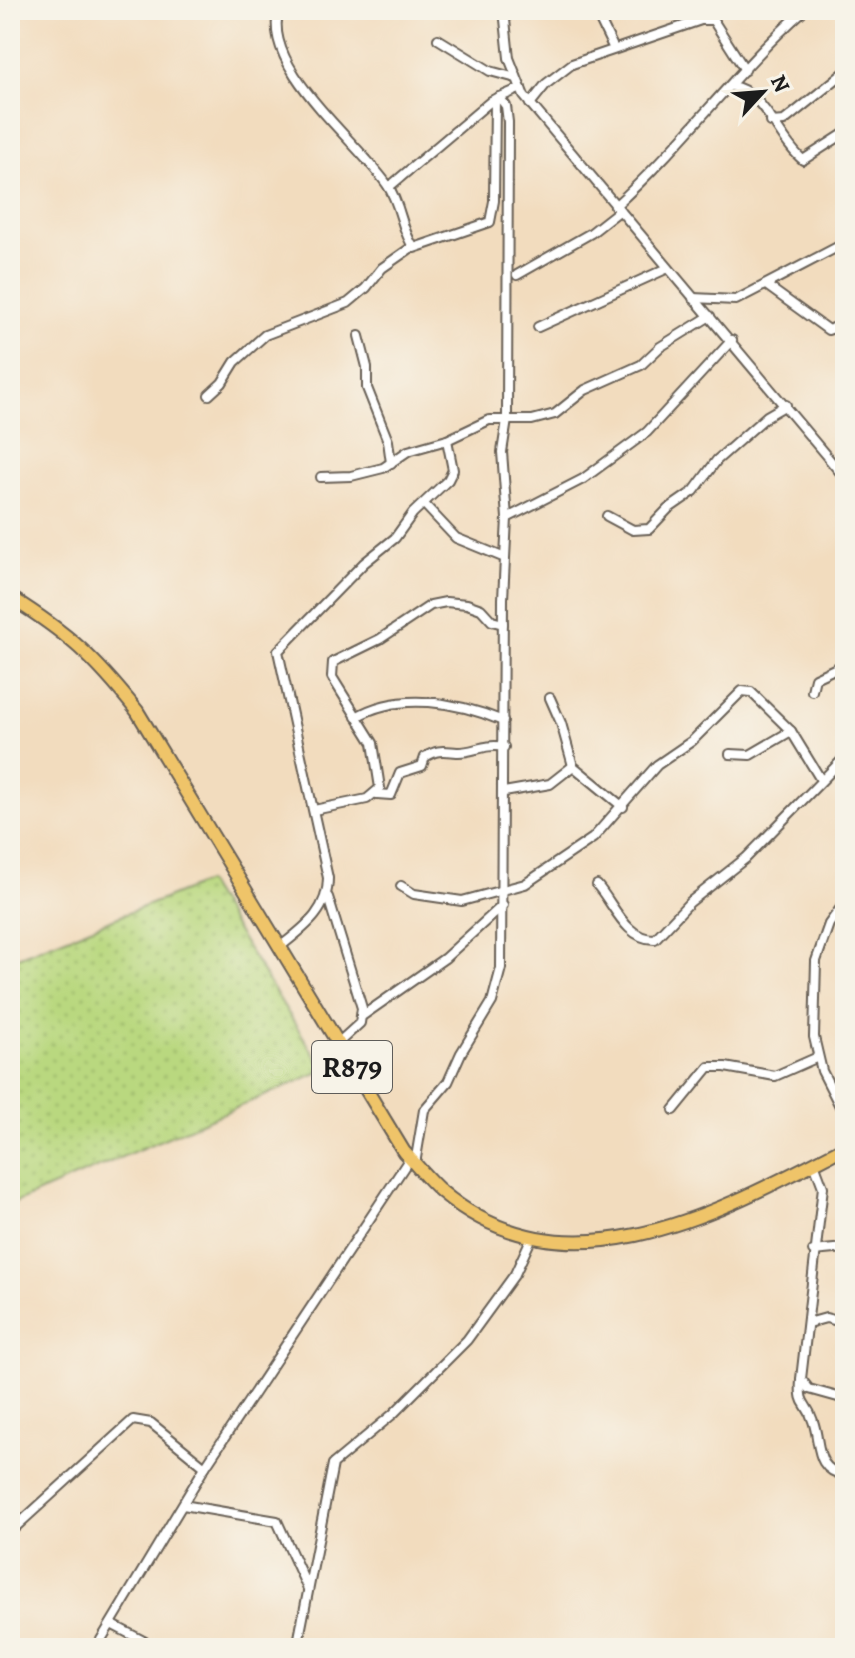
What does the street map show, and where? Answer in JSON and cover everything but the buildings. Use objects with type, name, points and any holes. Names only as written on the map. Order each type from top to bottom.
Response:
[{"type":"main road","name":"R879","points":[[10,597],[56,626],[96,660],[137,711],[413,1161],[443,1193],[473,1213],[532,1237],[605,1242],[648,1235],[695,1218],[845,1147]]},
{"type":"street","points":[[279,10],[277,35],[286,65],[337,130],[389,187],[412,247]]},
{"type":"street","points":[[504,10],[509,58],[530,104],[732,340],[845,478]]},
{"type":"street","points":[[595,10],[614,49]]},
{"type":"street","points":[[517,275],[591,233],[617,209],[804,10]]},
{"type":"street","points":[[530,104],[566,67],[708,19],[713,20],[745,70]]},
{"type":"street","points":[[438,39],[490,71],[516,78]]},
{"type":"street","points":[[771,122],[784,121],[845,72]]},
{"type":"street","points":[[731,86],[749,91],[803,160],[845,133]]},
{"type":"street","points":[[389,187],[497,98],[521,88]]},
{"type":"street","points":[[209,395],[222,383],[235,362],[265,335],[348,303],[366,288],[382,268],[412,247],[429,245],[490,222],[494,201],[497,98]]},
{"type":"street","points":[[96,1648],[205,1467],[413,1161],[424,1110],[448,1082],[499,985],[503,905],[503,624],[507,518],[502,452],[507,420],[508,122],[506,106],[497,98]]},
{"type":"street","points":[[693,298],[732,301],[845,243]]},
{"type":"street","points":[[538,327],[668,268]]},
{"type":"street","points":[[766,285],[828,330],[835,331],[845,324]]},
{"type":"street","points":[[321,477],[369,472],[391,463],[408,451],[447,440],[489,420],[555,414],[585,390],[641,365],[660,347],[710,316]]},
{"type":"street","points":[[359,336],[367,364],[367,388],[388,441],[391,463]]},
{"type":"street","points":[[507,518],[583,479],[647,432],[732,340]]},
{"type":"street","points":[[607,516],[633,530],[649,529],[662,514],[694,491],[717,460],[767,416],[786,405]]},
{"type":"street","points":[[362,1016],[328,897],[325,857],[278,651],[364,563],[395,538],[452,475],[447,440]]},
{"type":"street","points":[[424,504],[456,538],[505,558]]},
{"type":"street","points":[[377,794],[380,781],[375,750],[330,669],[341,657],[392,632],[421,610],[446,602],[481,609],[492,621],[503,624]]},
{"type":"street","points":[[812,691],[815,678],[845,664]]},
{"type":"street","points":[[401,886],[414,894],[452,901],[525,884],[580,848],[623,807],[657,765],[692,741],[742,691],[751,692],[791,731],[821,780]]},
{"type":"street","points":[[550,698],[561,723],[573,766],[623,807]]},
{"type":"street","points":[[356,717],[379,705],[394,702],[460,707],[503,721]]},
{"type":"street","points":[[730,754],[750,755],[791,731]]},
{"type":"street","points":[[314,810],[377,794],[391,795],[400,773],[422,766],[426,756],[441,749],[459,752],[484,745],[504,747]]},
{"type":"street","points":[[597,885],[627,927],[637,935],[655,939],[690,902],[746,858],[845,757]]},
{"type":"street","points":[[504,792],[550,784],[573,766]]},
{"type":"street","points":[[281,946],[313,919],[328,897]]},
{"type":"street","points":[[845,902],[829,924],[816,961],[814,1037],[818,1057],[845,1116]]},
{"type":"street","points":[[338,1043],[356,1028],[362,1016],[445,958],[503,905]]},
{"type":"street","points":[[674,1110],[709,1067],[716,1065],[775,1076],[818,1057]]},
{"type":"street","points":[[814,1163],[823,1187],[813,1251],[800,1399],[814,1421],[814,1435],[822,1461],[832,1472],[845,1475]]},
{"type":"street","points":[[297,1648],[333,1464],[393,1414],[467,1340],[515,1274],[532,1237]]},
{"type":"street","points":[[813,1251],[828,1247],[845,1248]]},
{"type":"street","points":[[808,1305],[826,1318],[845,1323]]},
{"type":"street","points":[[808,1323],[826,1318]]},
{"type":"street","points":[[801,1379],[809,1389],[845,1399]]},
{"type":"street","points":[[10,1532],[133,1420],[151,1423],[205,1467]]},
{"type":"street","points":[[183,1505],[277,1521],[308,1589]]},
{"type":"street","points":[[111,1624],[157,1648]]},
{"type":"green space","points":[[206,882],[324,1070],[10,1205],[10,960]]}]
